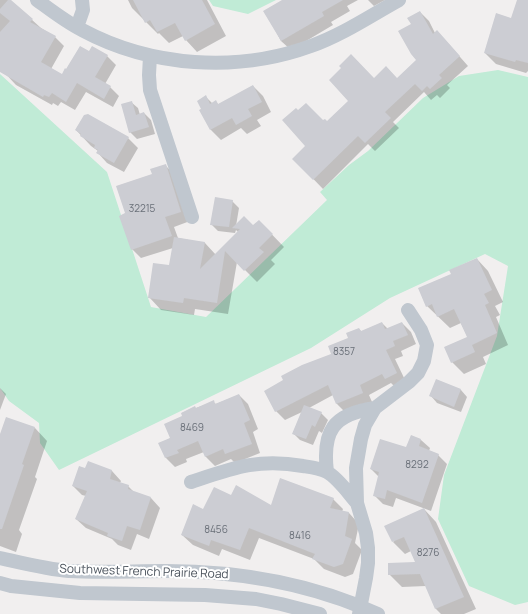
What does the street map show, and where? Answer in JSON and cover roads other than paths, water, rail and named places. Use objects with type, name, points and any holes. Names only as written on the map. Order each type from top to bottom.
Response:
[{"type":"street","points":[[37,0],[77,28],[107,42],[150,56],[168,60],[206,63],[266,58],[312,46],[334,36],[399,0]]},
{"type":"street","points":[[77,28],[83,10],[82,0]]},
{"type":"street","points":[[150,56],[150,90],[192,217]]},
{"type":"street","points":[[360,610],[368,563],[368,548],[366,532],[357,503],[356,468],[365,425],[375,408],[409,382],[418,373],[424,361],[427,345],[421,330],[408,310]]},
{"type":"street","points":[[327,472],[325,457],[326,445],[330,432],[338,422],[347,415],[358,410],[375,408]]},
{"type":"street","points":[[191,482],[228,470],[262,463],[287,463],[327,472],[357,503]]},
{"type":"street","name":"Southwest French Prairie Road","points":[[0,558],[68,570],[93,572],[166,571],[240,575],[290,584],[360,610],[378,614]]},
{"type":"street","name":"Southwest French Prairie Road","points":[[0,583],[11,586],[80,594],[205,595],[256,599],[320,614]]}]
